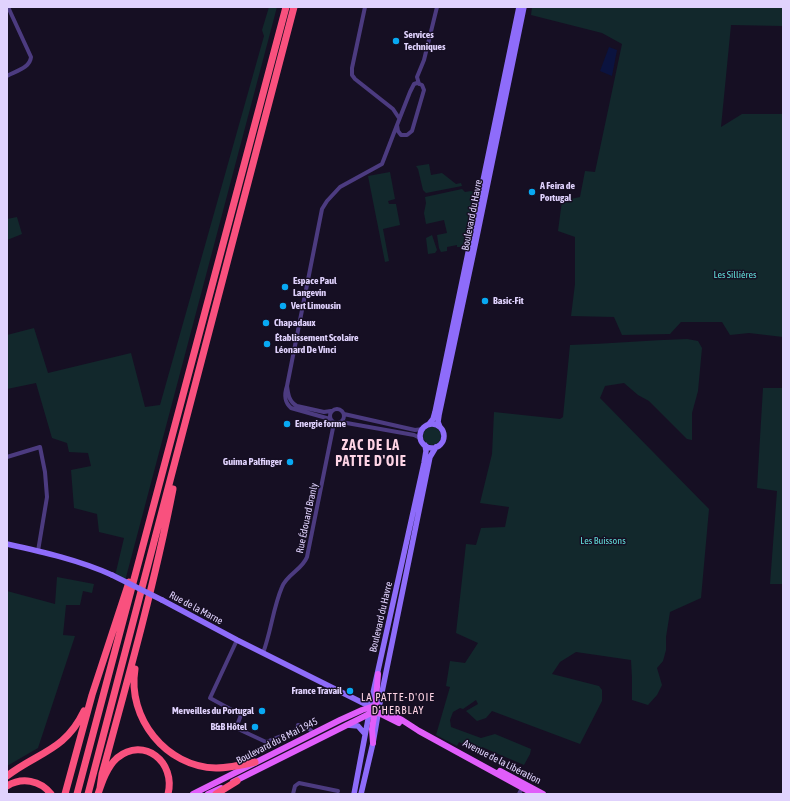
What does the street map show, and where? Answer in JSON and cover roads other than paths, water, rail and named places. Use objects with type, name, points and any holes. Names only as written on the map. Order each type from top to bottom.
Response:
[{"type":"highway","points":[[77,794],[286,7]]},
{"type":"highway","points":[[88,794],[294,7]]},
{"type":"highway","points":[[99,791],[102,774],[141,635],[163,542],[176,473],[174,469]]},
{"type":"highway","points":[[65,794],[92,695],[132,573],[140,554]]},
{"type":"highway","points":[[141,635],[134,678],[135,698],[139,712],[146,727],[153,736],[165,749],[180,758],[199,766],[216,768],[240,766],[253,763]]},
{"type":"highway","points":[[7,776],[50,751],[68,735],[80,720],[92,695]]},
{"type":"highway","points":[[99,791],[108,770],[116,759],[127,752],[145,751],[161,760],[167,770],[170,783],[168,794]]},
{"type":"highway","points":[[7,786],[16,782],[30,781],[44,787],[51,794]]},
{"type":"highway","points":[[216,794],[237,781]]},
{"type":"main road","name":"Boulevard du Havre","points":[[429,424],[433,419],[435,412],[519,7]]},
{"type":"main road","name":"Boulevard du Havre","points":[[354,794],[365,734],[375,710],[430,457],[444,438],[443,431],[438,422],[439,415],[524,7]]},
{"type":"main road","points":[[436,447],[425,445],[420,438],[422,429],[429,424],[435,424],[440,427]]},
{"type":"main road","name":"Boulevard du Havre","points":[[378,674],[424,464],[426,451],[425,445]]},
{"type":"main road","name":"Rue de la Marne","points":[[7,544],[38,551],[96,568],[112,575],[375,710]]},
{"type":"main road","points":[[360,794],[373,743],[372,728],[378,674]]},
{"type":"main road","name":"Boulevard du 8 Mai 1945","points":[[208,794],[237,781],[375,710]]},
{"type":"main road","name":"Boulevard du 8 Mai 1945","points":[[193,794],[356,712],[375,710]]},
{"type":"main road","name":"Avenue de la Libération","points":[[375,710],[452,748],[534,794]]},
{"type":"main road","points":[[346,724],[358,726],[365,734]]},
{"type":"main road","name":"Avenue de la Libération","points":[[452,748],[543,794]]},
{"type":"main road","points":[[253,763],[254,772]]},
{"type":"street","points":[[7,76],[30,63],[31,57],[8,7]]},
{"type":"street","points":[[365,7],[352,68],[352,75],[355,79],[394,109],[399,118]]},
{"type":"street","points":[[390,142],[401,135],[407,135],[412,131],[424,90],[422,86],[418,84],[417,77],[424,60],[437,7]]},
{"type":"street","points":[[418,84],[414,84],[410,92],[382,164],[340,187],[322,209],[285,397],[288,406],[291,408],[330,419],[334,423],[348,422],[414,435],[420,438]]},
{"type":"street","points":[[397,125],[398,131],[401,135]]},
{"type":"street","points":[[287,386],[288,394],[293,404],[297,406],[324,412],[331,411],[336,408],[340,409]]},
{"type":"street","points":[[341,403],[340,409],[344,414],[415,430],[422,429]]},
{"type":"street","points":[[330,419],[329,415],[331,411]]},
{"type":"street","points":[[341,422],[344,418],[344,414]]},
{"type":"street","name":"Rue Édouard Branly","points":[[263,653],[282,587],[289,576],[302,566],[307,557],[334,423]]},
{"type":"street","points":[[7,457],[40,447],[48,497],[38,551]]},
{"type":"street","points":[[238,640],[210,698],[241,715],[236,728],[266,742],[296,730],[298,724],[308,728],[314,733]]},
{"type":"street","points":[[293,794],[295,786],[299,784],[338,791]]},
{"type":"street","points":[[519,794],[522,788]]},
{"type":"place","name":"Services Techniques","points":[[396,41]]},
{"type":"place","name":"A Feira de Portugal","points":[[532,192]]},
{"type":"place","name":"Espace Paul Langevin","points":[[285,287]]},
{"type":"place","name":"Basic-Fit","points":[[485,301]]},
{"type":"place","name":"Vert Limousin","points":[[283,306]]},
{"type":"place","name":"Chapadaux","points":[[266,323]]},
{"type":"place","name":"Établissement Scolaire Léonard De Vinci","points":[[267,344]]},
{"type":"place","name":"Energie forme","points":[[287,424]]},
{"type":"place","name":"Guima Palfinger","points":[[290,462]]},
{"type":"place","name":"France Travail","points":[[350,691]]},
{"type":"place","name":"Merveilles du Portugal","points":[[262,711]]},
{"type":"place","name":"B&B Hôtel","points":[[255,727]]},
{"type":"district","name":"ZAC DE LA PATTE D'OIE","points":[[371,454]]},
{"type":"district","name":"LA PATTE-D'OIE D'HERBLAY","points":[[398,704]]},
{"type":"park label","name":"Les Sillières","points":[[735,275]]},
{"type":"park label","name":"Les Buissons","points":[[603,541]]}]
